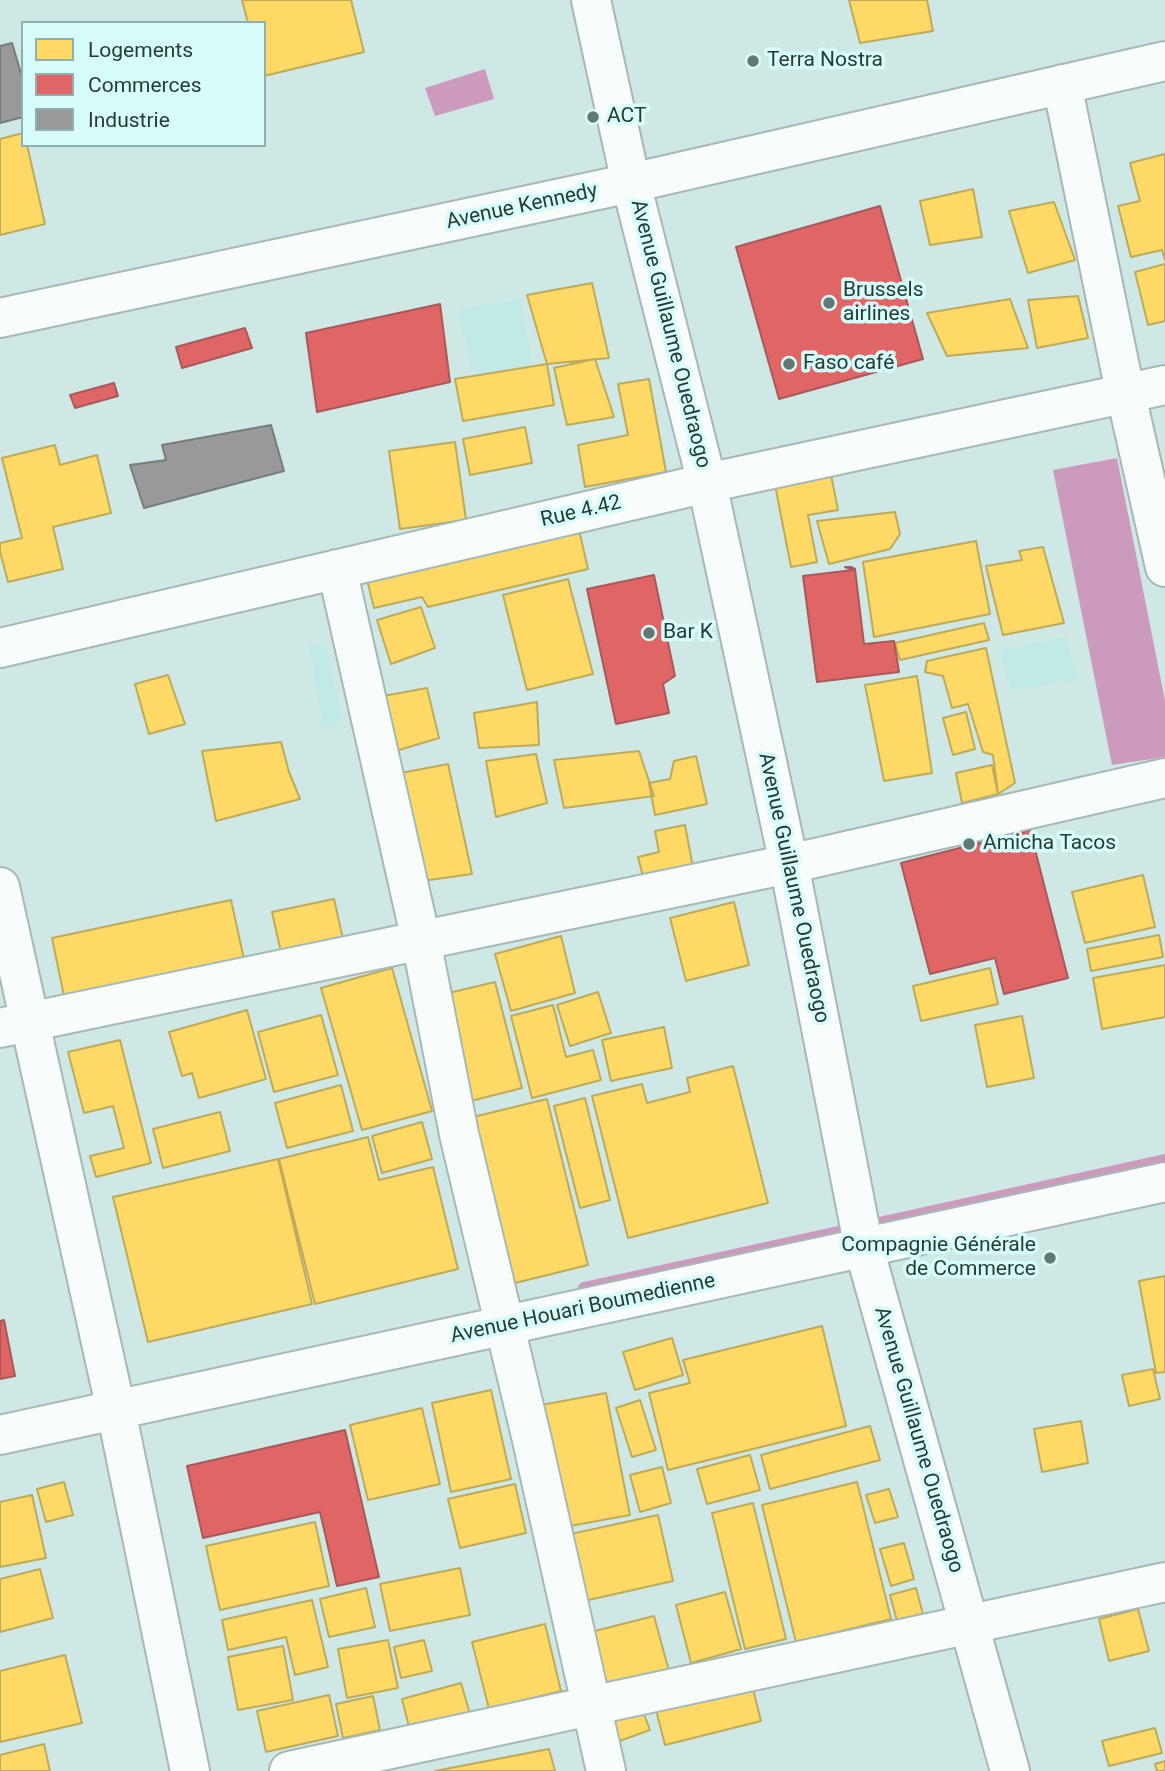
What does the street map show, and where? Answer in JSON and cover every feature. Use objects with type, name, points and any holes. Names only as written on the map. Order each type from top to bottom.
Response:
[{"type":"street","name":"Avenue Guillaume Ouedraogo","points":[[591,0],[631,183],[707,483],[789,864],[864,1248],[1010,1771]]},
{"type":"street","name":"Avenue Kennedy","points":[[0,318],[631,183],[1165,61]]},
{"type":"street","points":[[1062,84],[1165,567]]},
{"type":"street","name":"Rue 4.42","points":[[0,648],[707,483],[1165,386]]},
{"type":"street","points":[[337,569],[421,940],[459,1134],[532,1440],[606,1771]]},
{"type":"street","points":[[15,1024],[789,864],[1165,778]]},
{"type":"street","points":[[0,887],[15,1024],[116,1410],[190,1771]]},
{"type":"street","name":"Avenue Houari Boumedienne","points":[[0,1435],[1165,1182]]},
{"type":"street","points":[[289,1771],[1165,1582]]},
{"type":"shaded area","points":[[485,69],[494,99],[435,116],[425,88]]},
{"type":"shaded area","points":[[520,299],[532,365],[474,375],[458,310]]},
{"type":"shaded area","points":[[1117,458],[1165,701],[1165,757],[1112,765],[1053,470]]},
{"type":"shaded area","points":[[1065,636],[1078,679],[1011,691],[1000,651]]},
{"type":"shaded area","points":[[326,643],[342,724],[324,727],[309,646]]},
{"type":"building: Logements","points":[[242,0],[351,0],[364,52],[266,76],[266,21],[247,21]]},
{"type":"building: Logements","points":[[849,0],[927,0],[933,31],[860,43]]},
{"type":"building: Logements","points":[[21,134],[21,147],[27,147],[45,224],[0,235],[0,139]]},
{"type":"building: Logements","points":[[1165,154],[1165,260],[1162,250],[1131,257],[1118,206],[1140,201],[1130,163]]},
{"type":"building: Logements","points":[[973,189],[982,237],[930,245],[920,201]]},
{"type":"building: Logements","points":[[1054,202],[1075,260],[1028,273],[1009,211]]},
{"type":"building: Logements","points":[[1165,264],[1165,321],[1148,325],[1135,272]]},
{"type":"building: Logements","points":[[592,283],[609,358],[547,364],[527,295]]},
{"type":"building: Logements","points":[[1078,296],[1088,338],[1037,348],[1028,300]]},
{"type":"building: Logements","points":[[1010,299],[1028,348],[947,356],[927,313]]},
{"type":"building: Logements","points":[[595,359],[614,417],[567,425],[554,368]]},
{"type":"building: Logements","points":[[547,364],[554,405],[463,421],[455,379]]},
{"type":"building: Logements","points":[[649,379],[666,472],[585,487],[578,445],[628,435],[618,384]]},
{"type":"building: Logements","points":[[525,427],[532,463],[470,475],[463,439]]},
{"type":"building: Logements","points":[[455,442],[466,520],[400,529],[389,451]]},
{"type":"building: Logements","points":[[55,445],[60,465],[97,455],[111,513],[53,527],[63,569],[8,582],[0,543],[22,538],[2,458]]},
{"type":"building: Logements","points":[[831,475],[838,510],[808,515],[817,562],[791,567],[775,485]]},
{"type":"building: Logements","points":[[895,512],[900,534],[890,549],[829,564],[817,521]]},
{"type":"building: Logements","points":[[577,521],[588,569],[428,607],[422,597],[374,608],[365,571]]},
{"type":"building: Logements","points":[[976,541],[990,614],[874,637],[863,562]]},
{"type":"building: Logements","points":[[1043,547],[1064,623],[1003,635],[986,566],[1022,560],[1019,551]]},
{"type":"building: Logements","points":[[568,579],[593,674],[527,690],[503,595]]},
{"type":"building: Logements","points":[[421,607],[435,648],[391,664],[377,620]]},
{"type":"building: Logements","points":[[984,623],[989,640],[900,660],[895,643]]},
{"type":"building: Logements","points":[[986,648],[1015,783],[998,794],[993,755],[983,752],[968,704],[952,708],[943,676],[925,672],[927,661]]},
{"type":"building: Logements","points":[[168,675],[185,724],[149,734],[135,684]]},
{"type":"building: Logements","points":[[917,676],[932,773],[884,781],[865,685]]},
{"type":"building: Logements","points":[[427,688],[439,738],[379,756],[367,699]]},
{"type":"building: Logements","points":[[537,702],[539,745],[479,748],[474,713]]},
{"type":"building: Logements","points":[[966,712],[975,749],[953,755],[943,718]]},
{"type":"building: Logements","points":[[281,742],[300,799],[216,821],[202,751]]},
{"type":"building: Logements","points":[[639,751],[654,796],[564,808],[554,760]]},
{"type":"building: Logements","points":[[536,754],[547,803],[496,817],[486,761]]},
{"type":"building: Logements","points":[[696,756],[707,804],[655,815],[649,783],[670,779],[674,761]]},
{"type":"building: Logements","points":[[448,764],[472,874],[422,881],[401,773]]},
{"type":"building: Logements","points":[[992,765],[998,794],[962,803],[956,773]]},
{"type":"building: Logements","points":[[685,825],[694,873],[645,884],[638,857],[659,852],[655,831]]},
{"type":"building: Logements","points":[[1143,875],[1155,927],[1085,943],[1072,892]]},
{"type":"building: Logements","points":[[334,899],[345,948],[283,961],[272,912]]},
{"type":"building: Logements","points":[[231,900],[245,964],[65,1001],[52,938]]},
{"type":"building: Logements","points":[[734,902],[749,965],[686,981],[670,918]]},
{"type":"building: Logements","points":[[1159,935],[1163,957],[1091,971],[1087,949]]},
{"type":"building: Logements","points":[[561,936],[575,993],[511,1011],[495,954]]},
{"type":"building: Logements","points":[[1165,965],[1165,1017],[1102,1029],[1093,978]]},
{"type":"building: Logements","points":[[392,968],[432,1111],[362,1130],[321,988]]},
{"type":"building: Logements","points":[[990,968],[998,1004],[921,1021],[913,986]]},
{"type":"building: Logements","points":[[495,982],[522,1088],[463,1103],[436,996]]},
{"type":"building: Logements","points":[[598,992],[611,1033],[570,1046],[557,1005]]},
{"type":"building: Logements","points":[[553,1005],[566,1057],[593,1050],[601,1080],[532,1098],[511,1016]]},
{"type":"building: Logements","points":[[247,1010],[266,1079],[199,1098],[192,1073],[182,1076],[169,1032]]},
{"type":"building: Logements","points":[[321,1015],[338,1075],[274,1092],[258,1032]]},
{"type":"building: Logements","points":[[1022,1016],[1034,1078],[987,1087],[975,1025]]},
{"type":"building: Logements","points":[[664,1027],[672,1068],[611,1081],[602,1040]]},
{"type":"building: Logements","points":[[120,1040],[151,1163],[96,1177],[90,1156],[124,1148],[113,1106],[84,1113],[68,1052]]},
{"type":"building: Logements","points":[[733,1066],[768,1203],[628,1238],[592,1096],[642,1084],[647,1103],[690,1092],[687,1078]]},
{"type":"building: Logements","points":[[341,1085],[353,1131],[287,1148],[275,1103]]},
{"type":"building: Logements","points":[[585,1098],[610,1200],[580,1208],[554,1106]]},
{"type":"building: Logements","points":[[547,1099],[588,1265],[511,1284],[469,1118]]},
{"type":"building: Logements","points":[[220,1112],[230,1151],[163,1168],[153,1129]]},
{"type":"building: Logements","points":[[422,1122],[432,1159],[382,1173],[372,1136]]},
{"type":"building: Logements","points":[[368,1137],[379,1180],[433,1167],[458,1269],[315,1304],[279,1159]]},
{"type":"building: Logements","points":[[278,1159],[312,1304],[148,1342],[113,1197]]},
{"type":"building: Logements","points":[[1165,1276],[1165,1372],[1156,1373],[1139,1281]]},
{"type":"building: Logements","points":[[822,1326],[846,1426],[668,1470],[649,1393],[690,1383],[683,1360]]},
{"type":"building: Logements","points":[[672,1338],[683,1375],[635,1390],[623,1352]]},
{"type":"building: Logements","points":[[1153,1369],[1160,1399],[1129,1406],[1122,1375]]},
{"type":"building: Logements","points":[[491,1390],[511,1479],[451,1492],[432,1403]]},
{"type":"building: Logements","points":[[606,1393],[630,1515],[559,1528],[536,1406]]},
{"type":"building: Logements","points":[[640,1400],[656,1450],[632,1457],[616,1408]]},
{"type":"building: Logements","points":[[422,1408],[440,1484],[368,1500],[350,1425]]},
{"type":"building: Logements","points":[[1081,1421],[1088,1463],[1042,1472],[1034,1429]]},
{"type":"building: Logements","points":[[870,1426],[880,1460],[770,1489],[761,1455]]},
{"type":"building: Logements","points":[[750,1455],[760,1490],[707,1504],[697,1469]]},
{"type":"building: Logements","points":[[662,1467],[671,1503],[640,1512],[630,1475]]},
{"type":"building: Logements","points":[[64,1482],[73,1515],[46,1522],[37,1489]]},
{"type":"building: Logements","points":[[857,1482],[891,1619],[796,1642],[762,1505]]},
{"type":"building: Logements","points":[[515,1484],[526,1533],[460,1548],[448,1499]]},
{"type":"building: Logements","points":[[889,1489],[898,1517],[875,1523],[866,1495]]},
{"type":"building: Logements","points":[[32,1495],[46,1558],[0,1567],[0,1502]]},
{"type":"building: Logements","points":[[753,1503],[786,1639],[745,1649],[712,1513]]},
{"type":"building: Logements","points":[[658,1515],[673,1581],[584,1601],[571,1534]]},
{"type":"building: Logements","points":[[315,1522],[329,1586],[220,1610],[206,1546]]},
{"type":"building: Logements","points":[[904,1543],[914,1579],[891,1586],[880,1549]]},
{"type":"building: Logements","points":[[460,1568],[470,1615],[390,1631],[380,1584]]},
{"type":"building: Logements","points":[[40,1569],[53,1618],[0,1632],[0,1579]]},
{"type":"building: Logements","points":[[366,1588],[375,1627],[329,1637],[320,1599]]},
{"type":"building: Logements","points":[[916,1588],[923,1614],[897,1621],[890,1595]]},
{"type":"building: Logements","points":[[725,1592],[741,1649],[691,1663],[676,1605]]},
{"type":"building: Logements","points":[[312,1600],[328,1667],[295,1675],[286,1637],[228,1650],[222,1620]]},
{"type":"building: Logements","points":[[1138,1609],[1149,1651],[1109,1661],[1099,1619]]},
{"type":"building: Logements","points":[[654,1616],[669,1671],[596,1688],[583,1634]]},
{"type":"building: Logements","points":[[545,1624],[561,1691],[489,1709],[472,1642]]},
{"type":"building: Logements","points":[[388,1640],[398,1688],[347,1698],[338,1649]]},
{"type":"building: Logements","points":[[424,1640],[432,1671],[401,1678],[394,1647]]},
{"type":"building: Logements","points":[[283,1646],[293,1700],[238,1710],[228,1657]]},
{"type":"building: Logements","points":[[65,1655],[82,1723],[0,1742],[0,1671]]},
{"type":"building: Logements","points":[[461,1683],[470,1714],[410,1731],[402,1699]]},
{"type":"building: Logements","points":[[752,1685],[761,1721],[665,1745],[656,1710]]},
{"type":"building: Logements","points":[[329,1695],[338,1736],[266,1752],[257,1711]]},
{"type":"building: Logements","points":[[373,1696],[380,1730],[343,1738],[336,1704]]},
{"type":"building: Logements","points":[[640,1704],[650,1730],[611,1744],[601,1718]]},
{"type":"building: Logements","points":[[1155,1728],[1162,1753],[1109,1766],[1102,1741]]},
{"type":"building: Logements","points":[[44,1744],[50,1771],[0,1771],[0,1755]]},
{"type":"building: Logements","points":[[549,1749],[555,1771],[435,1771]]},
{"type":"building: Logements","points":[[1165,1761],[1165,1771],[1157,1771],[1155,1764]]},
{"type":"building: Commerces","name":"Brussels airlines","points":[[880,206],[923,359],[779,399],[736,247]]},
{"type":"building: Commerces","points":[[440,304],[450,382],[317,412],[306,333]]},
{"type":"building: Commerces","points":[[245,328],[252,348],[182,368],[176,347]]},
{"type":"building: Commerces","points":[[114,383],[118,396],[75,408],[70,395]]},
{"type":"building: Commerces","points":[[845,567],[855,569],[864,644],[894,641],[899,672],[817,682],[803,576],[853,570]]},
{"type":"building: Commerces","points":[[654,575],[675,676],[663,684],[669,713],[616,724],[587,589]]},
{"type":"building: Commerces","points":[[1030,830],[1068,978],[1004,994],[995,958],[930,974],[901,863]]},
{"type":"building: Commerces","points":[[4,1320],[15,1376],[0,1379],[0,1321]]},
{"type":"building: Commerces","points":[[345,1430],[379,1577],[337,1586],[320,1512],[203,1538],[187,1466]]},
{"type":"building: Industrie","points":[[12,43],[21,73],[21,118],[0,123],[0,46]]},
{"type":"building: Industrie","points":[[271,425],[284,471],[144,508],[130,465],[166,460],[162,445]]},
{"type":"waterway","points":[[584,1288],[1165,1160]]},
{"type":"place","name":"Terra Nostra","points":[[753,61]]},
{"type":"place","name":"ACT","points":[[593,117]]},
{"type":"place","name":"Brussels airlines","points":[[829,303]]},
{"type":"place","name":"Faso café","points":[[789,364]]},
{"type":"place","name":"Bar K","points":[[649,633]]},
{"type":"place","name":"Amicha Tacos","points":[[969,844]]},
{"type":"place","name":"Compagnie Générale de Commerce","points":[[1050,1258]]}]
